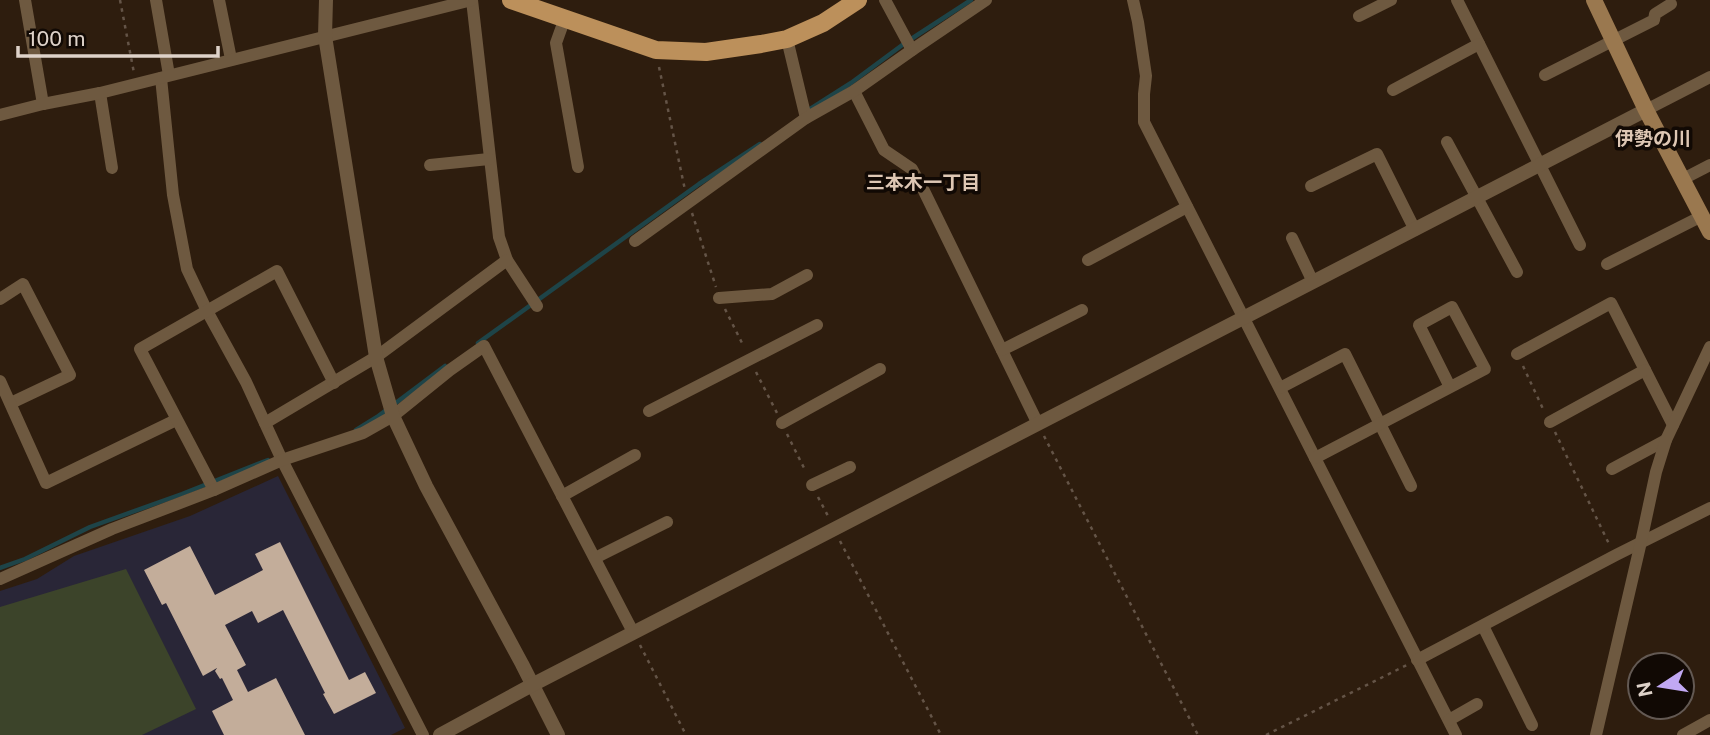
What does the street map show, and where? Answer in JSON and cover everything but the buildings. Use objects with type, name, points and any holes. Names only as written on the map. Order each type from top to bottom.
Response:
[{"type":"main road","points":[[511,0],[549,6],[565,18],[656,50],[706,52],[787,39],[823,23],[858,0]]},
{"type":"main road","points":[[1594,0],[1646,110],[1710,232]]},
{"type":"street","points":[[25,0],[43,104]]},
{"type":"street","points":[[156,0],[165,76],[173,195],[187,270],[423,735]]},
{"type":"street","points":[[219,0],[231,59]]},
{"type":"street","points":[[326,0],[325,36],[376,357],[393,416],[426,486],[558,735]]},
{"type":"street","points":[[0,115],[100,93],[472,0],[499,237],[507,260],[537,306]]},
{"type":"street","points":[[885,0],[912,50]]},
{"type":"street","points":[[635,241],[806,118],[855,91],[986,0]]},
{"type":"street","points":[[1133,0],[1146,76],[1144,122],[1456,735]]},
{"type":"street","points":[[1359,16],[1391,0]]},
{"type":"street","points":[[1457,0],[1580,245]]},
{"type":"street","points":[[1545,75],[1654,20],[1655,14],[1671,4]]},
{"type":"street","points":[[565,18],[556,43],[578,167]]},
{"type":"street","points":[[787,39],[806,118]]},
{"type":"street","points":[[1393,90],[1479,44]]},
{"type":"street","points":[[440,735],[633,632],[1710,77]]},
{"type":"street","points":[[855,91],[884,150],[912,169],[1038,424]]},
{"type":"street","points":[[100,93],[112,168]]},
{"type":"street","points":[[1447,142],[1517,272]]},
{"type":"street","points":[[1311,186],[1377,154],[1415,230]]},
{"type":"street","points":[[430,165],[489,159]]},
{"type":"street","points":[[1683,180],[1710,165]]},
{"type":"street","points":[[1088,260],[1187,207]]},
{"type":"street","points":[[1607,264],[1702,216]]},
{"type":"street","points":[[1293,238],[1313,282]]},
{"type":"street","points":[[265,423],[376,357],[507,260]]},
{"type":"street","points":[[214,490],[140,349],[277,271],[334,383]]},
{"type":"street","points":[[719,298],[772,294],[807,275]]},
{"type":"street","points":[[0,299],[23,284],[70,375],[10,403]]},
{"type":"street","points":[[1517,354],[1611,303],[1673,425]]},
{"type":"street","points":[[1315,458],[1485,369],[1452,307],[1419,325],[1450,387]]},
{"type":"street","points":[[1002,350],[1082,310]]},
{"type":"street","points":[[649,411],[817,325]]},
{"type":"street","points":[[0,579],[112,529],[214,490],[282,460],[363,433],[393,416],[484,346],[633,632]]},
{"type":"street","points":[[1596,735],[1656,472],[1666,440],[1710,346]]},
{"type":"street","points":[[1280,388],[1345,354],[1411,486]]},
{"type":"street","points":[[782,423],[880,369]]},
{"type":"street","points":[[1550,422],[1645,370]]},
{"type":"street","points":[[0,381],[46,483],[176,420]]},
{"type":"street","points":[[1612,469],[1666,440]]},
{"type":"street","points":[[562,496],[635,455]]},
{"type":"street","points":[[812,485],[850,467]]},
{"type":"street","points":[[1417,660],[1710,508]]},
{"type":"street","points":[[595,558],[667,522]]},
{"type":"street","points":[[1483,626],[1532,725]]},
{"type":"street","points":[[1449,720],[1477,704]]},
{"type":"street","points":[[1682,735],[1710,720]]},
{"type":"path","points":[[120,0],[136,83]]},
{"type":"path","points":[[656,50],[686,197]]},
{"type":"path","points":[[1517,354],[1616,555]]},
{"type":"path","points":[[1038,424],[1198,735]]},
{"type":"path","points":[[834,529],[941,735]]},
{"type":"path","points":[[633,632],[685,735]]},
{"type":"path","points":[[1266,735],[1417,660]]},
{"type":"shaded area","points":[[278,476],[405,728],[391,735],[0,735],[0,591],[37,579],[74,556],[190,516]]},
{"type":"green space","points":[[126,569],[196,709],[142,735],[0,735],[0,607]]},
{"type":"waterway","points":[[807,111],[971,0]]},
{"type":"waterway","points":[[478,343],[699,184],[760,144]]},
{"type":"waterway","points":[[356,430],[445,366]]},
{"type":"waterway","points":[[0,568],[25,559],[90,527],[268,460]]},
{"type":"district","name":"伊勢の川","points":[[1653,138]]},
{"type":"district","name":"三本木一丁目","points":[[923,182]]}]
